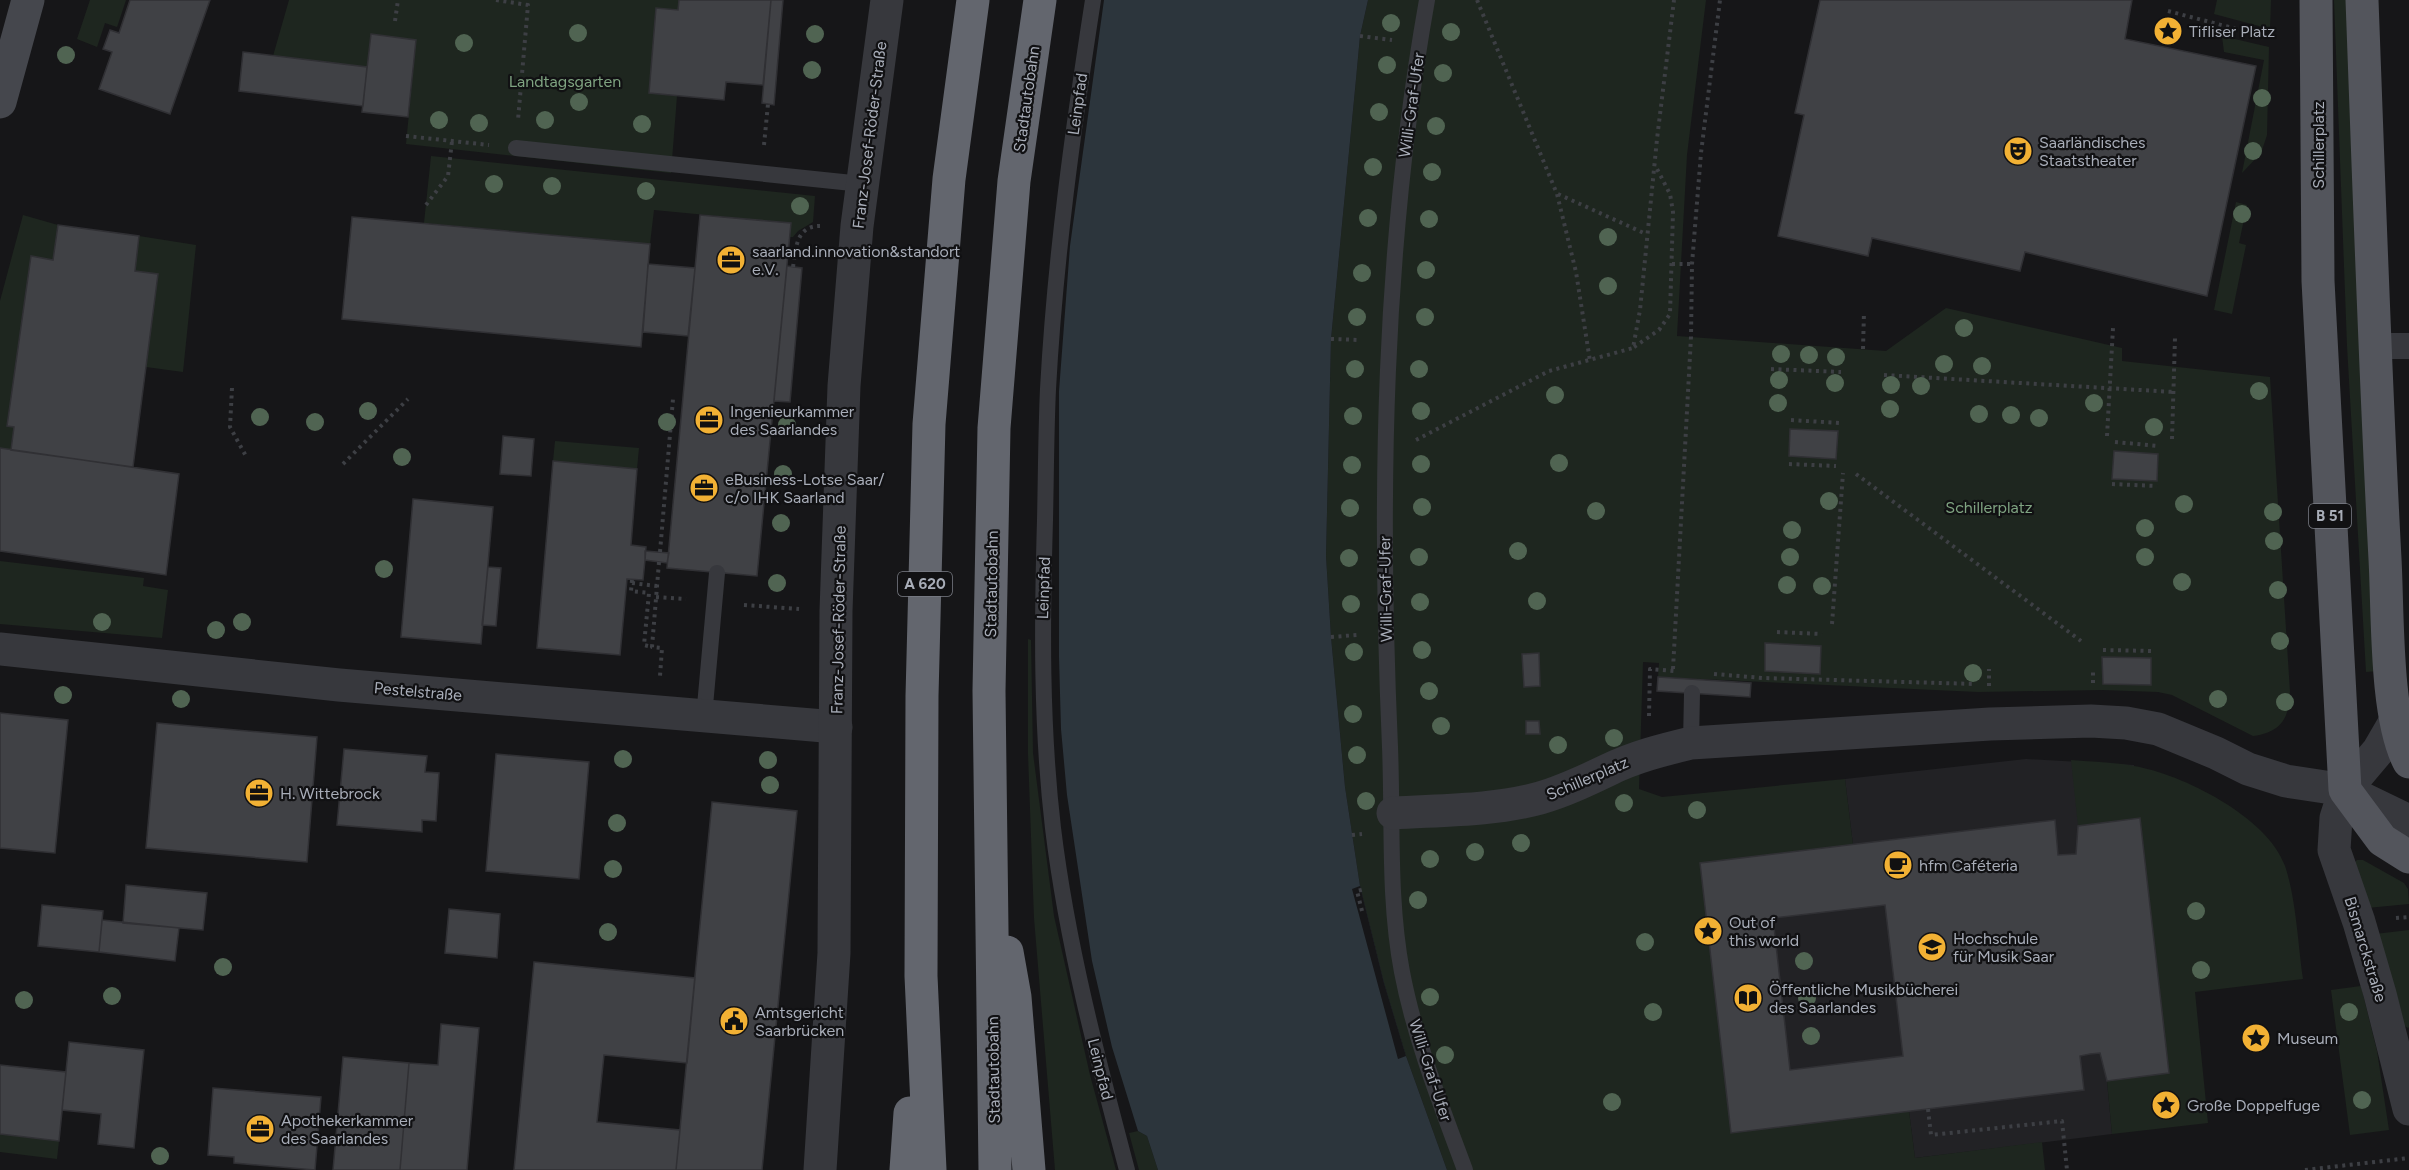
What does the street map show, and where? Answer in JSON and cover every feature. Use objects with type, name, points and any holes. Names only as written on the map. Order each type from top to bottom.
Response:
[{"type":"highway","name":"A 620","points":[[930,1170],[921,976],[922,696],[929,424],[949,179],[973,0]]},
{"type":"highway","name":"Stadtautobahn","points":[[994,1170],[989,691],[994,428],[1014,181],[1040,0]]},
{"type":"highway","points":[[990,856],[1015,997],[1029,1170]]},
{"type":"highway","points":[[906,1170],[921,976]]},
{"type":"main road","points":[[0,102],[28,0]]},
{"type":"main road","name":"Schillerplatz","points":[[2316,0],[2318,281],[2345,790]]},
{"type":"main road","points":[[2362,0],[2374,346],[2396,720],[2409,762]]},
{"type":"main road","points":[[2345,790],[2382,840],[2409,857]]},
{"type":"street","name":"Franz-Josef-Röder-Straße","points":[[820,1170],[834,952],[836,611],[844,386],[862,184],[887,0]]},
{"type":"street","points":[[2374,346],[2409,346]]},
{"type":"street","name":"Pestelstraße","points":[[0,649],[224,674],[836,727]]},
{"type":"street","points":[[2396,720],[2378,751],[2345,790],[2409,821]]},
{"type":"street","name":"Schillerplatz","points":[[1393,813],[1470,809],[1538,798],[1575,786],[1648,753],[1691,743],[1990,724],[2091,721],[2126,723],[2158,729],[2248,769],[2286,781],[2345,790]]},
{"type":"street","name":"Bismarckstraße","points":[[2345,790],[2336,818],[2334,850],[2359,922],[2380,994],[2409,1109]]},
{"type":"lane","name":"Leinpfad","points":[[1093,0],[1078,90],[1059,255],[1048,390],[1041,641],[1046,751],[1053,828],[1065,913],[1085,1007],[1127,1170]]},
{"type":"lane","name":"Willi-Graf-Ufer","points":[[1427,0],[1407,124],[1396,217],[1384,456],[1385,632],[1393,813],[1394,914],[1403,974],[1415,1029],[1466,1170]]},
{"type":"lane","points":[[516,148],[862,184]]},
{"type":"lane","points":[[704,717],[717,573]]},
{"type":"lane","points":[[1691,743],[1692,693]]},
{"type":"path","points":[[396,21],[398,0]]},
{"type":"path","points":[[406,136],[516,148],[528,5],[496,0]]},
{"type":"path","points":[[1477,0],[1557,194],[1576,272],[1590,362]]},
{"type":"path","points":[[1633,348],[1640,310],[1665,57],[1674,0]]},
{"type":"path","points":[[1673,670],[1691,337],[1692,264],[1701,153],[1720,0]]},
{"type":"path","points":[[2168,11],[2263,36]]},
{"type":"path","points":[[1360,36],[1379,39]]},
{"type":"path","points":[[762,175],[768,104]]},
{"type":"path","points":[[426,205],[448,176],[452,141]]},
{"type":"path","points":[[1384,456],[1549,371],[1590,362],[1633,348],[1659,330],[1670,314],[1674,212],[1671,194],[1655,164]]},
{"type":"path","points":[[1557,194],[1646,234]]},
{"type":"path","points":[[793,267],[796,240],[800,234],[814,226]]},
{"type":"path","points":[[1671,264],[1692,264]]},
{"type":"path","points":[[1863,349],[1864,312]]},
{"type":"path","points":[[2108,436],[2113,328]]},
{"type":"path","points":[[2172,439],[2175,338]]},
{"type":"path","points":[[1331,339],[1352,340]]},
{"type":"path","points":[[1771,369],[1842,372]]},
{"type":"path","points":[[1884,375],[2174,392]]},
{"type":"path","points":[[232,388],[230,427],[247,458]]},
{"type":"path","points":[[343,464],[408,399]]},
{"type":"path","points":[[660,552],[673,399]]},
{"type":"path","points":[[1791,420],[1839,423]]},
{"type":"path","points":[[2115,442],[2159,446]]},
{"type":"path","points":[[1789,464],[1836,466]]},
{"type":"path","points":[[1832,624],[1843,473]]},
{"type":"path","points":[[1856,474],[2081,641]]},
{"type":"path","points":[[2112,484],[2157,486]]},
{"type":"path","points":[[652,647],[659,562]]},
{"type":"path","points":[[656,713],[662,648],[644,645],[648,593],[631,591],[632,581],[657,586]]},
{"type":"path","points":[[1777,632],[1822,634]]},
{"type":"path","points":[[1331,637],[1348,636]]},
{"type":"path","points":[[2103,650],[2152,651]]},
{"type":"path","points":[[1648,720],[1650,669]]},
{"type":"path","points":[[2092,687],[2093,672]]},
{"type":"path","points":[[1763,678],[1989,685]]},
{"type":"path","points":[[1928,1109],[1932,1135],[2062,1121],[2067,1170]]},
{"type":"path","points":[[2305,1170],[2409,1158]]},
{"type":"shaded area","points":[[1104,0],[1368,0],[1360,36],[1331,339],[1326,556],[1331,637],[1345,787],[1360,886],[1384,983],[1406,1056],[1447,1170],[1158,1170],[1147,1136],[1138,1131],[1112,1047],[1092,961],[1067,795],[1061,729],[1059,657],[1059,391],[1070,246]]},
{"type":"shaded area","name":"Hochschule für Musik Saar","points":[[2026,759],[2134,765],[2169,1073],[2107,1081],[2112,1134],[1915,1158],[1909,1111],[1731,1133],[1700,863],[1853,845],[1845,779]]},
{"type":"green space","points":[[90,0],[126,0],[117,27],[105,23],[97,47],[77,39]]},
{"type":"green space","name":"Landtagsgarten","points":[[289,0],[679,0],[678,10],[656,9],[649,93],[677,96],[671,173],[406,144],[416,40],[371,34],[367,67],[273,56]]},
{"type":"green space","points":[[1368,0],[1706,0],[1687,155],[1677,336],[1886,351],[1946,308],[2122,348],[2122,361],[2270,377],[2290,692],[2288,710],[2282,723],[2270,731],[2253,736],[2172,695],[2158,692],[2102,690],[1978,692],[1658,677],[1659,663],[1643,662],[1639,789],[1662,797],[1845,779],[1853,845],[1700,863],[1731,1132],[1909,1111],[1915,1158],[2042,1142],[2045,1170],[1447,1170],[1406,1056],[1384,983],[1360,886],[1345,787],[1331,637],[1326,556],[1331,339],[1360,36]]},
{"type":"green space","points":[[2217,0],[2271,0],[2270,29],[2214,14]]},
{"type":"green space","points":[[2334,0],[2349,0],[2379,671],[2366,672],[2347,346]]},
{"type":"green space","points":[[2222,36],[2269,47],[2267,135],[2261,153],[2242,173],[2264,60],[2224,52]]},
{"type":"green space","points":[[431,156],[815,196],[813,222],[790,237],[790,223],[654,210],[650,244],[424,223]]},
{"type":"green space","points":[[2236,202],[2247,205],[2239,243],[2246,245],[2232,314],[2214,310]]},
{"type":"green space","points":[[23,215],[58,225],[53,260],[31,256],[7,426],[14,427],[11,450],[0,448],[0,301]]},
{"type":"green space","points":[[139,236],[196,245],[183,372],[146,367],[135,271]]},
{"type":"green space","points":[[555,441],[639,448],[637,469],[553,461]]},
{"type":"green space","points":[[0,561],[144,578],[143,586],[168,590],[162,638],[0,624]]},
{"type":"green space","points":[[1028,639],[1031,640],[1033,753],[1054,916],[1090,1075],[1116,1170],[1055,1170],[1034,918],[1028,754]]},
{"type":"green space","points":[[2071,760],[2134,766],[2175,778],[2198,788],[2242,815],[2261,831],[2276,848],[2285,866],[2294,907],[2303,979],[2195,992],[2208,1123],[2112,1134],[2107,1081],[2169,1073],[2140,818],[2078,826]]},
{"type":"green space","points":[[2357,860],[2363,860],[2404,883],[2408,889],[2409,904],[2367,908],[2354,863]]},
{"type":"green space","points":[[2409,930],[2408,1028],[2403,1025],[2375,934]]},
{"type":"green space","points":[[2361,986],[2377,1051],[2389,1130],[2350,1135],[2331,990]]},
{"type":"green space","points":[[1138,1131],[1147,1136],[1158,1170],[1139,1170],[1129,1133]]},
{"type":"green space","points":[[0,1134],[59,1141],[57,1159],[0,1152]]},
{"type":"pier","points":[[1360,886],[1384,983],[1406,1056],[1398,1059],[1352,889]]},
{"type":"building","points":[[130,0],[210,0],[170,114],[99,89],[112,52],[103,49],[110,30],[119,33]]},
{"type":"building","points":[[679,0],[771,0],[763,85],[726,82],[724,100],[649,93],[656,8],[678,10]]},
{"type":"building","points":[[771,0],[783,0],[774,105],[762,103]]},
{"type":"building","name":"Saarländisches Staatstheater","points":[[1820,0],[2132,0],[2125,39],[2256,66],[2207,296],[2025,252],[2020,271],[1872,238],[1868,256],[1778,236],[1804,115],[1795,113]]},
{"type":"building","points":[[371,34],[416,40],[408,117],[362,112]]},
{"type":"building","points":[[243,52],[367,67],[363,106],[239,91]]},
{"type":"building","points":[[700,215],[791,223],[757,576],[667,568]]},
{"type":"building","points":[[352,217],[650,244],[641,347],[342,319]]},
{"type":"building","points":[[58,225],[139,236],[135,271],[158,274],[133,467],[11,450],[14,427],[7,426],[31,256],[53,260]]},
{"type":"building","points":[[648,264],[695,268],[688,336],[643,332]]},
{"type":"building","points":[[787,266],[802,268],[790,402],[774,401]]},
{"type":"building","points":[[1790,429],[1838,431],[1836,459],[1789,456]]},
{"type":"building","points":[[503,436],[534,439],[531,476],[500,474]]},
{"type":"building","points":[[0,448],[179,474],[166,575],[0,551]]},
{"type":"building","points":[[2114,451],[2158,454],[2157,481],[2112,479]]},
{"type":"building","points":[[553,461],[637,469],[631,545],[646,547],[645,560],[643,580],[627,579],[620,655],[537,648]]},
{"type":"building","points":[[413,499],[493,507],[481,644],[401,637]]},
{"type":"building","points":[[645,551],[669,553],[667,563],[645,560]]},
{"type":"building","points":[[488,567],[501,568],[496,626],[482,625]]},
{"type":"building","points":[[1765,643],[1821,646],[1820,674],[1765,671]]},
{"type":"building","points":[[1539,653],[1540,686],[1524,687],[1522,654]]},
{"type":"building","points":[[2102,657],[2151,658],[2151,685],[2103,684]]},
{"type":"building","points":[[1658,677],[1751,683],[1750,697],[1657,691]]},
{"type":"building","points":[[0,713],[68,720],[55,853],[0,848]]},
{"type":"building","points":[[1526,721],[1539,721],[1540,734],[1526,734]]},
{"type":"building","points":[[157,723],[317,737],[307,862],[146,848]]},
{"type":"building","points":[[344,749],[427,756],[425,772],[439,773],[436,821],[422,820],[422,832],[337,825]]},
{"type":"building","points":[[496,754],[589,762],[579,879],[486,871]]},
{"type":"building","name":"Amtsgericht Saarbrücken","points":[[712,802],[797,811],[762,1170],[676,1170]]},
{"type":"building","name":"Hochschule für Musik Saar","points":[[2140,818],[2169,1073],[2107,1081],[2100,1053],[2090,1054],[2080,1056],[2084,1090],[1731,1133],[1700,863],[2055,820],[2058,855],[2076,854],[2078,826]],"holes":[[[1885,905],[1903,1056],[1790,1070],[1773,918]]]},
{"type":"building","points":[[126,885],[207,893],[203,930],[123,923]]},
{"type":"building","points":[[42,905],[103,911],[99,952],[38,946]]},
{"type":"building","points":[[449,909],[500,914],[497,958],[445,953]]},
{"type":"building","points":[[102,920],[179,928],[175,961],[99,952]]},
{"type":"building","points":[[534,962],[695,978],[687,1063],[604,1055],[597,1122],[680,1130],[676,1170],[514,1170]]},
{"type":"building","points":[[441,1024],[479,1028],[467,1170],[400,1170],[409,1063],[438,1065]]},
{"type":"building","points":[[69,1042],[144,1050],[134,1148],[98,1144],[101,1114],[62,1110]]},
{"type":"building","points":[[343,1057],[409,1063],[400,1170],[333,1170]]},
{"type":"building","points":[[0,1065],[66,1072],[59,1141],[0,1134]]},
{"type":"building","points":[[213,1088],[321,1097],[315,1170],[234,1163],[234,1157],[208,1155]]},
{"type":"place","name":"Tifliser Platz","points":[[2168,31]]},
{"type":"place","name":"Saarländisches Staatstheater","points":[[2018,151]]},
{"type":"place","name":"saarland.innovation&standort e.V.","points":[[731,260]]},
{"type":"place","name":"Ingenieurkammer des Saarlandes","points":[[709,420]]},
{"type":"place","name":"eBusiness-Lotse Saar/ c/o IHK Saarland","points":[[704,488]]},
{"type":"place","name":"H. Wittebrock","points":[[259,793]]},
{"type":"place","name":"hfm Caféteria","points":[[1898,865]]},
{"type":"place","name":"Out of this world","points":[[1708,931]]},
{"type":"place","name":"Hochschule für Musik Saar","points":[[1932,947]]},
{"type":"place","name":"Öffentliche Musikbücherei des Saarlandes","points":[[1748,998]]},
{"type":"place","name":"Amtsgericht Saarbrücken","points":[[734,1021]]},
{"type":"place","name":"Museum","points":[[2256,1038]]},
{"type":"place","name":"Große Doppelfuge","points":[[2166,1105]]},
{"type":"place","name":"Apothekerkammer des Saarlandes","points":[[260,1129]]}]
